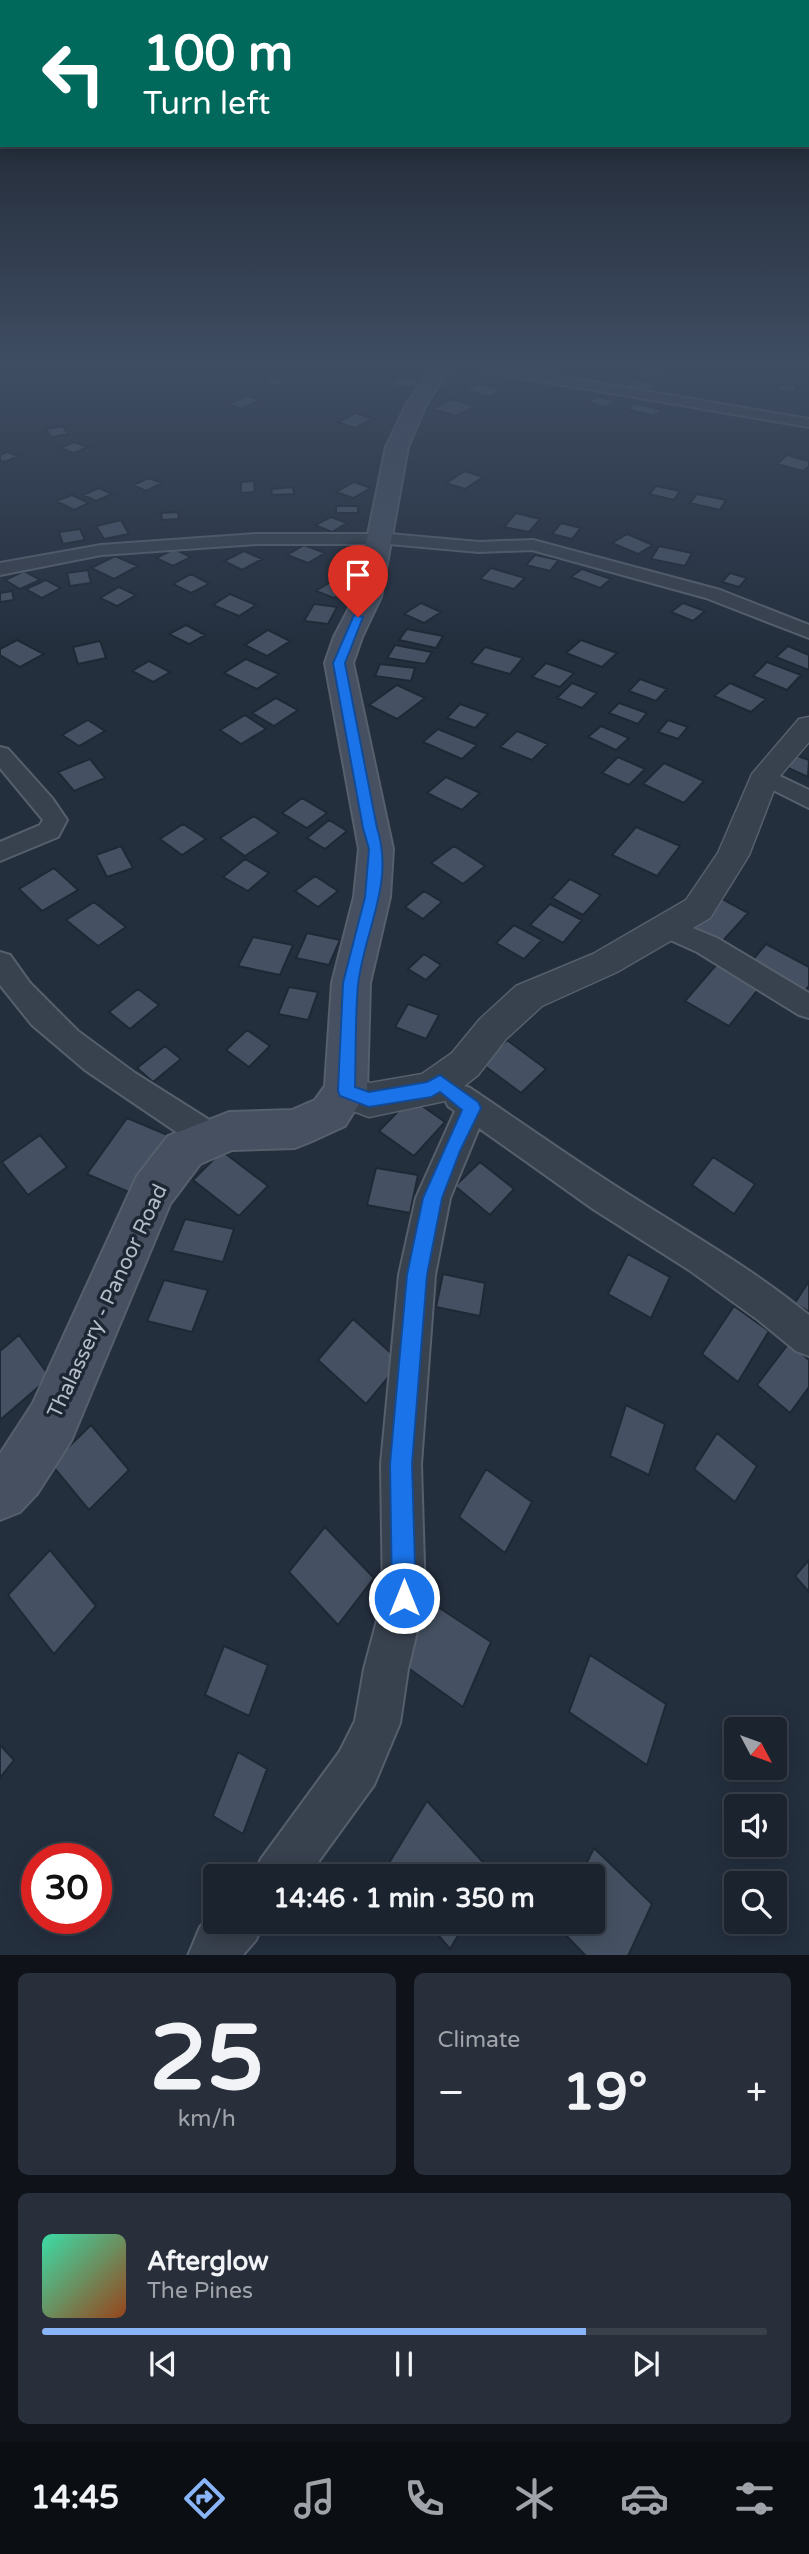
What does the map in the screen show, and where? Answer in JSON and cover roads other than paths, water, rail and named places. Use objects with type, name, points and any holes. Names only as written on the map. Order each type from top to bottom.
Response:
[{"type":"main road","points":[[346,1091],[351,983],[372,897],[376,849],[339,663],[368,597],[394,459]]},
{"type":"main road","name":"Thalassery - Panoor Road","points":[[0,1492],[18,1475],[52,1422],[153,1191],[184,1150],[229,1131],[295,1129],[330,1113],[346,1091]]},
{"type":"street","points":[[0,569],[101,550],[257,539],[378,538],[479,547],[533,545],[713,594],[809,632]]},
{"type":"street","points":[[346,1091],[369,1100],[431,1089],[465,1064],[493,1028],[529,996],[605,963],[698,909],[733,855],[765,777],[809,725]]},
{"type":"street","points":[[0,754],[55,820],[49,831],[0,852]]},
{"type":"street","points":[[765,777],[809,800]]},
{"type":"street","points":[[666,927],[707,945],[809,1007]]},
{"type":"street","points":[[0,962],[47,1019],[92,1059],[211,1138]]},
{"type":"street","points":[[440,1082],[472,1108],[605,1198],[701,1258],[771,1307],[809,1338]]},
{"type":"street","points":[[287,1864],[357,1768],[377,1723],[386,1669],[404,1598],[401,1464],[417,1275],[433,1198],[472,1108]]},
{"type":"street","points":[[213,1955],[228,1934]]}]
